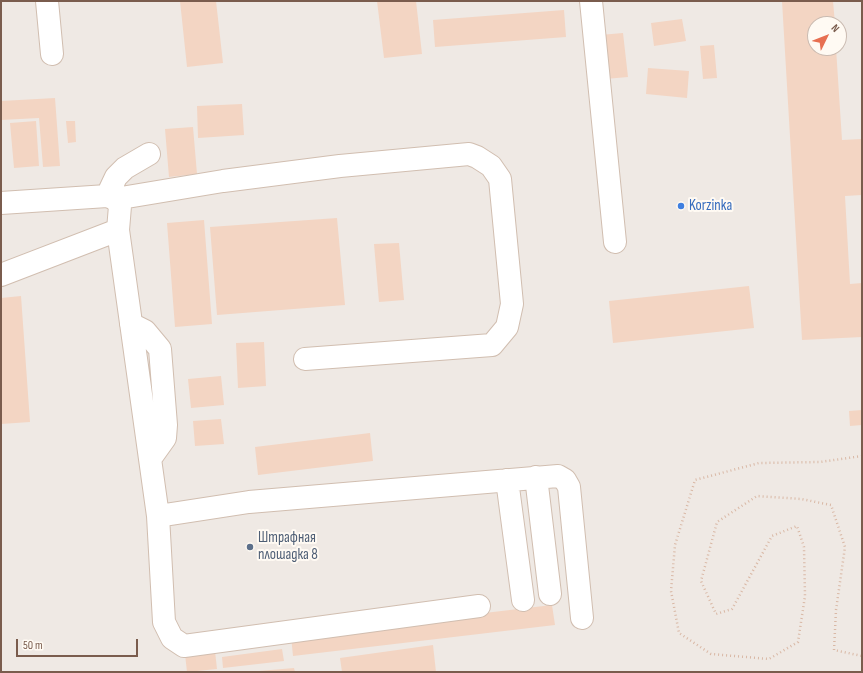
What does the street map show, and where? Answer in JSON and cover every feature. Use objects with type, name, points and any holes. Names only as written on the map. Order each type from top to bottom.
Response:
[{"type":"lane","points":[[47,1],[52,54]]},
{"type":"lane","points":[[591,1],[615,242]]},
{"type":"lane","points":[[111,197],[116,177],[125,168],[149,154]]},
{"type":"lane","points":[[1,203],[111,197],[340,166],[468,154],[477,156],[491,166],[500,179],[512,304],[507,327],[492,345],[305,359]]},
{"type":"lane","points":[[111,197],[120,206],[118,230],[158,516],[164,622],[172,638],[184,646],[479,606]]},
{"type":"lane","points":[[1,275],[118,230]]},
{"type":"lane","points":[[158,516],[249,502],[558,476],[564,480],[569,487],[582,618]]},
{"type":"lane","points":[[536,477],[550,594]]},
{"type":"lane","points":[[507,480],[523,600]]},
{"type":"path","points":[[862,456],[820,462],[760,463],[695,480],[675,546],[671,590],[679,633],[712,654],[769,659],[798,642],[805,596],[804,548],[798,526],[772,536],[732,609],[716,614],[701,581],[717,522],[758,496],[801,498],[831,505],[845,547],[836,610],[834,650],[862,656]]},
{"type":"shaded area","points":[[1,1],[862,1],[862,672],[1,672]]},
{"type":"building","points":[[180,1],[216,1],[223,63],[187,67]]},
{"type":"building","points":[[377,1],[416,1],[422,54],[384,58]]},
{"type":"building","points":[[782,1],[833,1],[834,16],[807,16],[807,56],[837,56],[842,140],[862,139],[862,195],[845,196],[850,284],[862,283],[862,337],[802,340]]},
{"type":"building","points":[[564,10],[566,37],[435,47],[433,20]]},
{"type":"building","points":[[682,19],[686,41],[654,46],[651,23]]},
{"type":"building","points":[[623,33],[628,77],[605,79],[600,35]]},
{"type":"building","points":[[714,45],[717,78],[703,79],[700,46]]},
{"type":"building","points":[[648,68],[689,71],[687,98],[646,94]]},
{"type":"building","points":[[55,98],[60,166],[43,167],[39,118],[1,120],[1,101]]},
{"type":"building","points":[[242,104],[244,135],[198,138],[197,106]]},
{"type":"building","points":[[36,121],[39,166],[14,168],[10,123]]},
{"type":"building","points":[[66,121],[75,121],[76,142],[68,143]]},
{"type":"building","points":[[193,127],[197,174],[169,177],[165,129]]},
{"type":"building","points":[[337,218],[345,305],[217,315],[210,227]]},
{"type":"building","points":[[204,220],[212,324],[175,327],[167,223]]},
{"type":"building","points":[[399,243],[404,300],[379,302],[374,244]]},
{"type":"building","points":[[749,286],[754,328],[613,343],[609,301]]},
{"type":"building","points":[[21,296],[30,422],[1,424],[1,298]]},
{"type":"building","points":[[264,342],[266,386],[238,388],[236,343]]},
{"type":"building","points":[[221,376],[224,405],[191,408],[188,379]]},
{"type":"building","points":[[862,410],[862,425],[850,426],[849,411]]},
{"type":"building","points":[[221,419],[224,444],[195,446],[193,421]]},
{"type":"building","points":[[370,433],[373,461],[258,475],[255,447]]},
{"type":"building","points":[[552,605],[555,625],[293,656],[291,636]]},
{"type":"building","points":[[433,645],[436,672],[342,672],[340,658]]},
{"type":"building","points":[[282,649],[284,661],[223,668],[222,657]]},
{"type":"building","points":[[215,651],[217,669],[187,672],[185,654]]},
{"type":"building","points":[[294,668],[295,672],[259,672],[259,671]]},
{"type":"place","name":"Korzinka","points":[[681,206]]},
{"type":"place","name":"Штрафная плошадка 8","points":[[250,547]]}]
